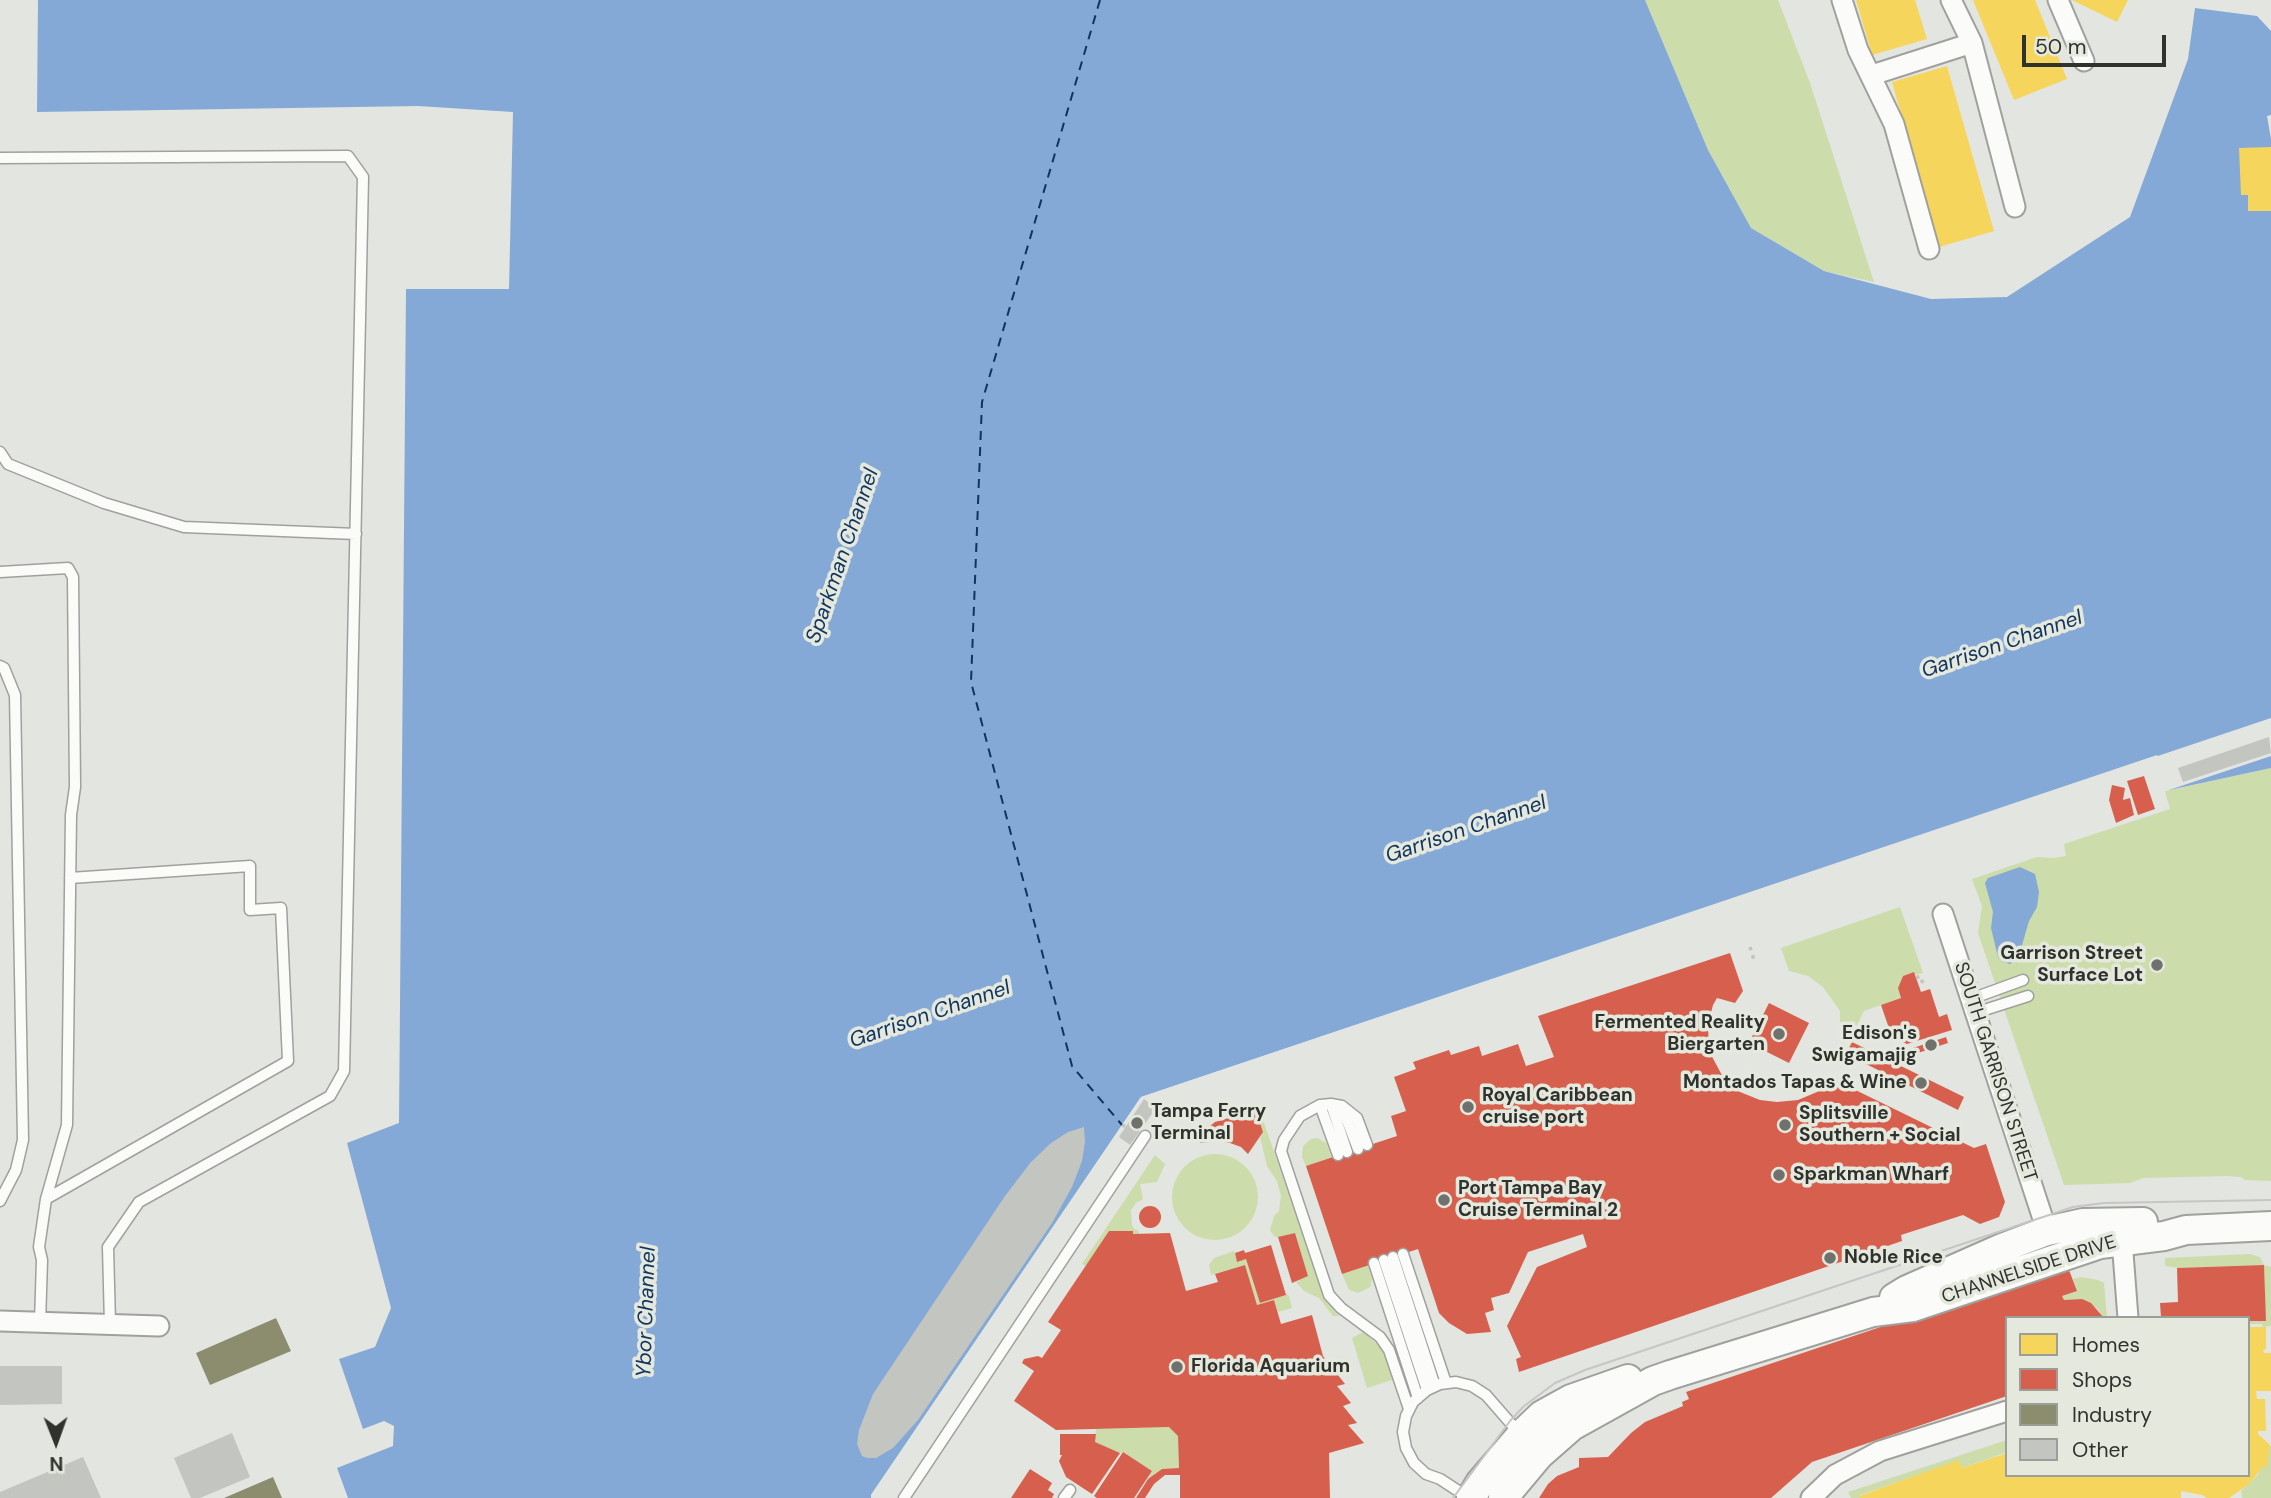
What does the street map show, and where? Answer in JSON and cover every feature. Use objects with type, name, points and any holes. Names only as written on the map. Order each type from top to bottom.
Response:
[{"type":"main road","name":"CHANNELSIDE DRIVE","points":[[1873,1311],[1907,1290],[2047,1231],[2083,1223],[2163,1221],[2186,1230]]},
{"type":"main road","name":"CHANNELSIDE DRIVE","points":[[1503,1498],[1542,1415],[1571,1398],[1630,1378],[1653,1381],[1873,1311],[1913,1307],[2085,1248],[2186,1230],[2271,1226]]},
{"type":"main road","points":[[1943,1297],[1976,1276],[2022,1259],[2042,1241],[2047,1231]]},
{"type":"main road","name":"CHANNELSIDE DRIVE","points":[[1470,1498],[1480,1483],[1530,1445]]},
{"type":"street","points":[[1842,0],[1858,50],[1894,124],[1929,249]]},
{"type":"street","points":[[1951,0],[1972,43],[2015,206]]},
{"type":"street","points":[[2058,0],[2084,61]]},
{"type":"street","points":[[1872,75],[1972,43]]},
{"type":"street","name":"SOUTH GARRISON STREET","points":[[1943,914],[2047,1231]]},
{"type":"street","points":[[2122,1240],[2128,1316]]},
{"type":"street","points":[[0,1321],[159,1326]]},
{"type":"street","points":[[1811,1498],[1835,1475],[1880,1451],[2005,1412]]},
{"type":"lane","points":[[0,158],[348,156],[363,177],[344,1071],[330,1096],[139,1202],[108,1247],[110,1324]]},
{"type":"lane","points":[[0,452],[9,464],[104,503],[184,527],[356,534]]},
{"type":"lane","points":[[0,572],[68,568],[73,578],[75,787],[71,815],[68,1125],[46,1199],[39,1247],[43,1261],[40,1322]]},
{"type":"lane","points":[[0,666],[4,668],[15,695],[23,1140],[16,1170],[0,1201]]},
{"type":"lane","points":[[46,1199],[288,1061],[281,908],[250,910],[250,866],[70,878]]},
{"type":"lane","points":[[1973,1006],[2023,980]]},
{"type":"lane","points":[[1973,1006],[2028,996]]},
{"type":"lane","points":[[1363,1147],[1357,1118],[1331,1105],[1300,1116],[1284,1140],[1281,1151],[1329,1295],[1341,1308],[1380,1337],[1389,1350],[1409,1409]]},
{"type":"lane","points":[[1331,1105],[1343,1154]]},
{"type":"lane","points":[[904,1498],[1145,1136]]},
{"type":"lane","points":[[1388,1258],[1418,1398]]},
{"type":"lane","points":[[1388,1258],[1436,1386]]},
{"type":"lane","points":[[1388,1258],[1436,1386]]},
{"type":"lane","points":[[1470,1498],[1426,1474],[1414,1463],[1406,1448],[1403,1432],[1406,1416],[1418,1398],[1436,1386],[1456,1382],[1472,1386],[1486,1395],[1530,1445]]},
{"type":"path","points":[[1750,947],[1754,960]]},
{"type":"path","points":[[1916,978],[1920,976],[1924,986]]},
{"type":"green space","points":[[1645,0],[1778,0],[1810,83],[1874,282],[1824,271],[1751,228],[1708,150]]},
{"type":"green space","name":"Garrison Street Surface Lot","points":[[2271,768],[2271,1181],[2227,1176],[2143,1178],[2130,1183],[2064,1185],[1978,933],[1982,906],[1972,879],[2037,857],[2066,856],[2064,844],[2170,809],[2165,791]]},
{"type":"green space","points":[[1900,907],[1923,973],[1915,975],[1913,972],[1903,976],[1898,988],[1901,998],[1864,1011],[1855,1029],[1840,1022],[1840,1011],[1823,987],[1808,976],[1789,971],[1781,948]]},
{"type":"green space","points":[[1259,1108],[1321,1289],[1340,1316],[1333,1316],[1319,1298],[1304,1291],[1296,1282],[1308,1276],[1295,1233],[1279,1238],[1270,1230],[1274,1216],[1279,1211],[1281,1196],[1277,1181],[1267,1166],[1260,1137],[1263,1131],[1254,1109]]},
{"type":"green space","points":[[1317,1138],[1326,1143],[1332,1158],[1306,1166],[1302,1157],[1303,1146],[1311,1139]]},
{"type":"green space","points":[[1215,1154],[1239,1161],[1251,1173],[1258,1197],[1251,1221],[1239,1233],[1215,1240],[1191,1233],[1179,1221],[1172,1197],[1179,1173],[1191,1161]]},
{"type":"green space","points":[[1155,1155],[1165,1164],[1157,1182],[1140,1184],[1143,1199],[1131,1210],[1132,1225],[1139,1234],[1133,1234],[1132,1231],[1109,1231],[1086,1266],[1082,1264]]},
{"type":"green space","points":[[1234,1251],[1237,1261],[1246,1259],[1260,1303],[1286,1293],[1292,1308],[1278,1312],[1274,1300],[1257,1305],[1245,1265],[1211,1275],[1209,1265],[1214,1258]]},
{"type":"green space","points":[[2249,1254],[2260,1257],[2264,1265],[2178,1268],[2165,1266],[2165,1258]]},
{"type":"green space","points":[[1368,1265],[1372,1279],[1370,1287],[1358,1293],[1349,1290],[1342,1274]]},
{"type":"green space","points":[[2264,1265],[2271,1267],[2271,1326],[2250,1324],[2250,1321],[2265,1321]]},
{"type":"green space","points":[[2081,1277],[2104,1283],[2107,1316],[2102,1316],[2098,1309],[2082,1299],[2064,1300],[2062,1296],[2077,1291],[2073,1279]]},
{"type":"green space","points":[[1363,1332],[1379,1346],[1388,1359],[1392,1380],[1367,1388],[1352,1338]]},
{"type":"green space","points":[[1169,1427],[1178,1436],[1179,1468],[1162,1469],[1148,1479],[1152,1471],[1123,1452],[1095,1442],[1096,1429]]},
{"type":"green space","points":[[2005,1441],[2005,1453],[1962,1468],[1959,1461],[1860,1495],[1860,1498],[1851,1498],[1848,1492]]},
{"type":"green space","points":[[2269,1446],[2271,1498],[2242,1498],[2241,1491],[2258,1475]]},
{"type":"water","points":[[38,0],[1645,0],[1708,150],[1751,228],[1824,271],[1931,299],[2007,297],[2130,217],[2188,59],[2195,8],[2257,16],[2271,31],[2271,115],[2267,116],[2271,139],[2271,768],[2169,790],[2157,755],[1141,1097],[871,1498],[348,1498],[337,1468],[393,1446],[394,1426],[384,1421],[363,1429],[339,1359],[375,1347],[391,1308],[347,1143],[399,1123],[406,289],[509,289],[513,112],[418,106],[37,112]]},
{"type":"water","points":[[2020,867],[2035,874],[2039,892],[2037,907],[2029,921],[2018,959],[2010,964],[1998,957],[1991,928],[1993,912],[1985,883],[1988,878]]},
{"type":"pier","points":[[2271,718],[2271,756],[2166,791],[2155,759],[1143,1100],[875,1498],[871,1498],[1141,1097]]},
{"type":"building: Homes","points":[[1856,0],[1915,0],[1927,39],[1872,55]]},
{"type":"building: Homes","points":[[1973,0],[2035,0],[2067,79],[2014,100]]},
{"type":"building: Homes","points":[[2072,0],[2128,0],[2117,22]]},
{"type":"building: Homes","points":[[1947,66],[1994,231],[1939,247],[1892,82]]},
{"type":"building: Homes","points":[[2271,147],[2271,211],[2248,211],[2248,195],[2241,195],[2239,148]]},
{"type":"building: Homes","points":[[2250,1327],[2266,1327],[2266,1349],[2263,1350],[2264,1353],[2271,1353],[2271,1391],[2256,1391],[2257,1399],[2265,1399],[2266,1431],[2258,1431],[2258,1434],[2270,1445],[2267,1466],[2263,1467],[2249,1484],[2229,1498],[2207,1498],[2181,1491],[2181,1498],[1859,1496],[1959,1460],[1962,1468],[2005,1454],[2005,1477],[2250,1477]]},
{"type":"building: Shops","points":[[2144,776],[2155,809],[2138,815],[2127,781]]},
{"type":"building: Shops","points":[[2112,785],[2125,788],[2123,800],[2130,798],[2134,815],[2116,823],[2109,800]]},
{"type":"building: Shops","name":"Sparkman Wharf","points":[[1730,953],[1743,991],[1735,1003],[1717,998],[1708,1025],[1709,1051],[1724,1079],[1740,1092],[1760,1100],[1777,1102],[1798,1100],[1817,1092],[1833,1079],[1974,1148],[1986,1144],[2005,1202],[1999,1217],[1980,1224],[1963,1215],[1901,1235],[1902,1241],[1519,1372],[1516,1359],[1521,1357],[1507,1326],[1537,1267],[1587,1247],[1583,1234],[1528,1252],[1509,1293],[1491,1298],[1494,1310],[1485,1313],[1491,1332],[1467,1334],[1439,1313],[1418,1249],[1342,1274],[1306,1166],[1397,1136],[1391,1116],[1406,1111],[1394,1077],[1416,1069],[1413,1062],[1449,1050],[1451,1055],[1479,1046],[1482,1056],[1518,1044],[1526,1066],[1554,1057],[1538,1016]]},
{"type":"building: Shops","points":[[1914,972],[1921,992],[1930,989],[1939,1017],[1947,1014],[1952,1030],[1907,1044],[1892,1037],[1881,1005],[1901,998],[1898,988],[1903,976]]},
{"type":"building: Shops","points":[[1769,1003],[1809,1023],[1789,1063],[1749,1043]]},
{"type":"building: Shops","name":"Edison's Swigamajig","points":[[1946,1037],[1948,1043],[1915,1054],[1913,1048]]},
{"type":"building: Shops","points":[[1852,1042],[1964,1097],[1958,1110],[1846,1054]]},
{"type":"building: Shops","points":[[1256,1110],[1263,1132],[1248,1154],[1241,1147],[1230,1143],[1200,1143],[1197,1136],[1215,1122]]},
{"type":"building: Shops","points":[[1150,1206],[1158,1209],[1161,1217],[1158,1225],[1150,1228],[1142,1225],[1139,1217],[1142,1209]]},
{"type":"building: Shops","name":"Florida Aquarium","points":[[1109,1231],[1133,1231],[1133,1234],[1170,1233],[1186,1291],[1218,1282],[1215,1274],[1245,1265],[1257,1305],[1274,1300],[1281,1324],[1312,1315],[1323,1356],[1345,1384],[1337,1386],[1351,1403],[1343,1406],[1357,1423],[1348,1425],[1364,1443],[1329,1453],[1330,1498],[1180,1498],[1180,1475],[1165,1475],[1154,1484],[1145,1498],[1136,1498],[1148,1479],[1162,1469],[1179,1468],[1178,1436],[1169,1427],[1056,1430],[1014,1401],[1034,1371],[1022,1363],[1024,1359],[1038,1356],[1042,1358],[1061,1330],[1048,1322]]},
{"type":"building: Shops","points":[[1295,1233],[1308,1276],[1292,1283],[1278,1237]]},
{"type":"building: Shops","points":[[1271,1245],[1286,1295],[1260,1303],[1246,1259],[1237,1262],[1235,1253],[1244,1250],[1245,1253]]},
{"type":"building: Shops","points":[[2264,1265],[2266,1321],[2250,1321],[2250,1316],[2161,1316],[2160,1303],[2178,1302],[2177,1268]]},
{"type":"building: Shops","points":[[2054,1269],[2056,1275],[2069,1270],[2077,1291],[2062,1296],[2064,1300],[2082,1299],[2091,1303],[2102,1316],[2005,1316],[2005,1397],[1812,1462],[1771,1498],[1539,1498],[1557,1476],[1579,1467],[1579,1458],[1608,1457],[1645,1422],[1683,1406],[1682,1402],[1689,1399],[1686,1392]]},
{"type":"building: Shops","points":[[1060,1434],[1096,1434],[1095,1442],[1120,1453],[1092,1494],[1066,1477],[1059,1461],[1062,1455]]},
{"type":"building: Shops","points":[[1123,1452],[1152,1471],[1134,1498],[1097,1498],[1094,1496]]},
{"type":"building: Shops","points":[[1030,1469],[1052,1483],[1048,1490],[1054,1494],[1052,1498],[1011,1498]]},
{"type":"building: Industry","points":[[276,1318],[291,1351],[210,1385],[196,1353]]},
{"type":"building: Industry","points":[[273,1477],[282,1498],[224,1498]]},
{"type":"building: Other","points":[[2269,737],[2271,753],[2183,782],[2178,768]]},
{"type":"building: Other","name":"Tampa Ferry Terminal","points":[[1144,1099],[1156,1108],[1130,1145],[1119,1137]]},
{"type":"building: Other","points":[[1084,1127],[1082,1161],[1072,1187],[1052,1223],[918,1420],[893,1448],[876,1458],[862,1456],[857,1444],[859,1430],[873,1394],[1005,1196],[1031,1162],[1051,1143],[1068,1132]]},
{"type":"building: Other","points":[[0,1366],[62,1366],[62,1404],[0,1405]]},
{"type":"building: Other","points":[[232,1433],[250,1477],[200,1498],[191,1498],[174,1458]]},
{"type":"building: Other","points":[[83,1457],[101,1498],[0,1498],[0,1492]]},
{"type":"ferry route","points":[[1100,0],[982,402],[971,682],[1072,1066],[1122,1125]]},
{"type":"tram line","points":[[1453,1498],[1523,1407],[1555,1383],[1585,1370],[2073,1207],[2104,1203],[2271,1200]]},
{"type":"place","name":"Garrison Street Surface Lot","points":[[2157,965]]},
{"type":"place","name":"Fermented Reality Biergarten","points":[[1779,1034]]},
{"type":"place","name":"Edison's Swigamajig","points":[[1931,1045]]},
{"type":"place","name":"Montados Tapas & Wine","points":[[1921,1083]]},
{"type":"place","name":"Royal Caribbean cruise port","points":[[1468,1107]]},
{"type":"place","name":"Tampa Ferry Terminal","points":[[1137,1123]]},
{"type":"place","name":"Splitsville Southern + Social","points":[[1785,1125]]},
{"type":"place","name":"Sparkman Wharf","points":[[1779,1175]]},
{"type":"place","name":"Port Tampa Bay Cruise Terminal 2","points":[[1444,1200]]},
{"type":"place","name":"Noble Rice","points":[[1830,1258]]},
{"type":"place","name":"Florida Aquarium","points":[[1177,1367]]},
{"type":"water label","name":"Sparkman Channel","points":[[843,556]]},
{"type":"water label","name":"Garrison Channel","points":[[2002,645]]},
{"type":"water label","name":"Garrison Channel","points":[[1466,830]]},
{"type":"water label","name":"Garrison Channel","points":[[930,1015]]},
{"type":"water label","name":"Ybor Channel","points":[[647,1312]]}]
